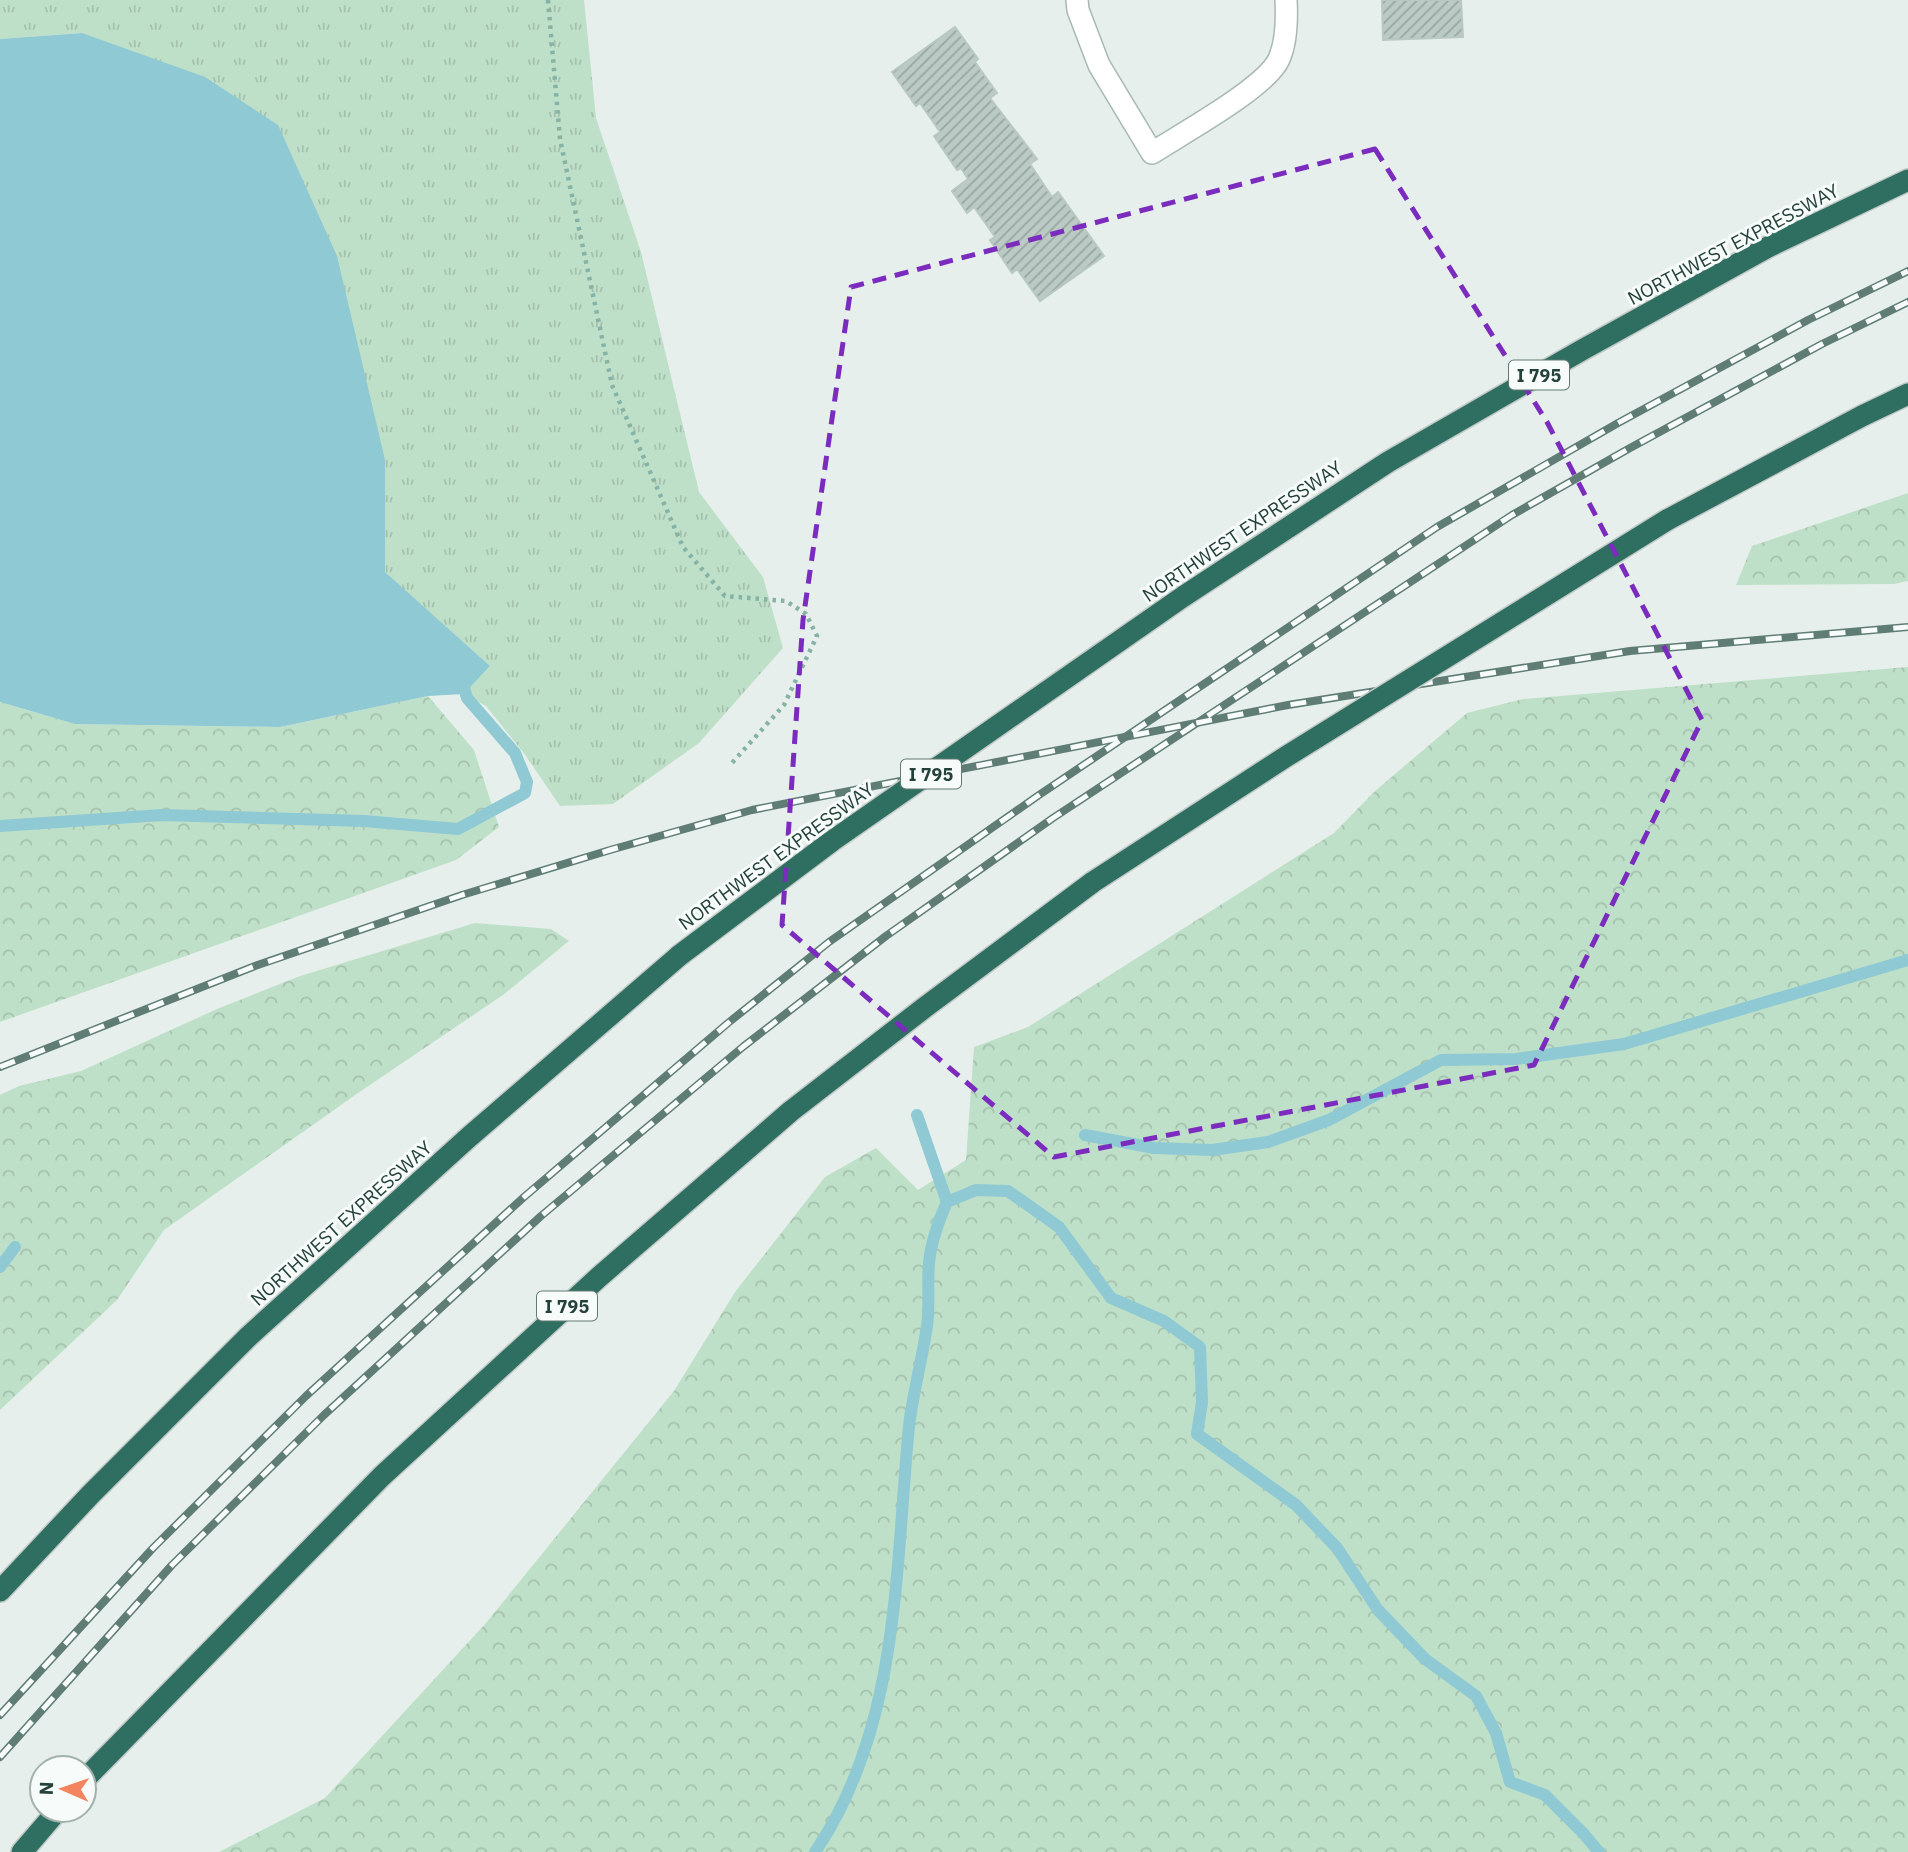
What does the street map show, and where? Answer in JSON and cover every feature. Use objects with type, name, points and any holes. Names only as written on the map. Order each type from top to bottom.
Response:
[{"type":"highway","name":"NORTHWEST EXPRESSWAY","points":[[0,1591],[91,1494],[249,1336],[469,1138],[680,955],[832,841],[1184,596],[1388,462],[1768,247],[1908,180]]},
{"type":"highway","name":"I 795","points":[[98,1766],[382,1476],[598,1277],[790,1111],[924,1008],[1093,882],[1321,734],[1667,520],[1908,394]]},
{"type":"highway","points":[[22,1852],[46,1824]]},
{"type":"street","points":[[1076,0],[1099,65],[1152,153],[1256,86],[1279,60],[1287,27],[1286,0]]},
{"type":"path","points":[[548,0],[560,139],[612,385],[683,547],[725,596],[786,601],[806,614],[817,636],[783,705],[732,763]]},
{"type":"highlighted area","points":[[1375,149],[1547,422],[1702,720],[1534,1065],[1054,1157],[782,925],[803,620],[851,287]]},
{"type":"green space","points":[[0,0],[584,0],[596,118],[641,252],[699,492],[763,577],[783,648],[699,743],[613,804],[560,806],[526,756],[486,706],[464,694],[490,666],[385,573],[385,460],[82,33],[0,39]]},
{"type":"green space","points":[[1908,493],[1908,581],[1894,584],[1736,585],[1752,546]]},
{"type":"green space","points":[[1908,667],[1908,1852],[219,1852],[325,1798],[486,1623],[674,1391],[735,1292],[825,1177],[876,1148],[918,1190],[966,1160],[974,1047],[1028,1027],[1334,833],[1375,791],[1467,713],[1523,699]]},
{"type":"green space","points":[[428,696],[474,750],[499,827],[456,860],[0,1022],[0,702],[75,724],[280,727]]},
{"type":"green space","points":[[475,923],[551,929],[569,941],[503,995],[164,1230],[117,1300],[0,1410],[0,1095],[19,1086],[81,1071],[217,1009],[300,976]]},
{"type":"water","points":[[82,33],[205,77],[278,125],[337,256],[385,460],[385,572],[490,666],[464,694],[428,696],[280,727],[75,724],[0,702],[0,39]]},
{"type":"building","points":[[1382,0],[1461,0],[1463,37],[1383,40]]},
{"type":"building","points":[[955,27],[978,59],[975,62],[997,93],[990,98],[1037,159],[1030,164],[1052,197],[1058,192],[1104,256],[1040,301],[1017,269],[1012,273],[990,240],[995,237],[974,207],[967,213],[952,191],[968,179],[961,168],[957,170],[934,136],[940,132],[920,103],[916,106],[892,72]]},
{"type":"waterway","points":[[0,826],[162,815],[364,821],[458,829],[525,793],[527,782],[515,753],[467,698],[461,678]]},
{"type":"waterway","points":[[1085,1135],[1154,1148],[1212,1150],[1268,1142],[1329,1120],[1441,1060],[1516,1059],[1624,1044],[1908,960]]},
{"type":"waterway","points":[[917,1115],[947,1202]]},
{"type":"waterway","points":[[815,1852],[843,1804],[864,1753],[889,1646],[909,1426],[927,1326],[928,1271],[932,1247],[947,1202],[976,1190],[1008,1191],[1059,1227],[1111,1298],[1164,1321],[1200,1347],[1202,1402],[1197,1434],[1296,1505],[1337,1548],[1378,1610],[1425,1659],[1476,1696],[1496,1733],[1510,1782],[1545,1795],[1599,1852]]},
{"type":"waterway","points":[[0,1267],[15,1247]]},
{"type":"railway","points":[[0,1715],[153,1548],[306,1396],[524,1197],[728,1023],[829,942],[1039,795],[1437,527],[1618,423],[1808,320],[1908,271]]},
{"type":"railway","points":[[0,1757],[172,1565],[324,1415],[541,1216],[744,1046],[886,936],[1053,818],[1512,515],[1822,344],[1908,302]]},
{"type":"railway","points":[[0,1067],[255,966],[462,895],[752,810],[1288,705],[1630,651],[1908,627]]}]
